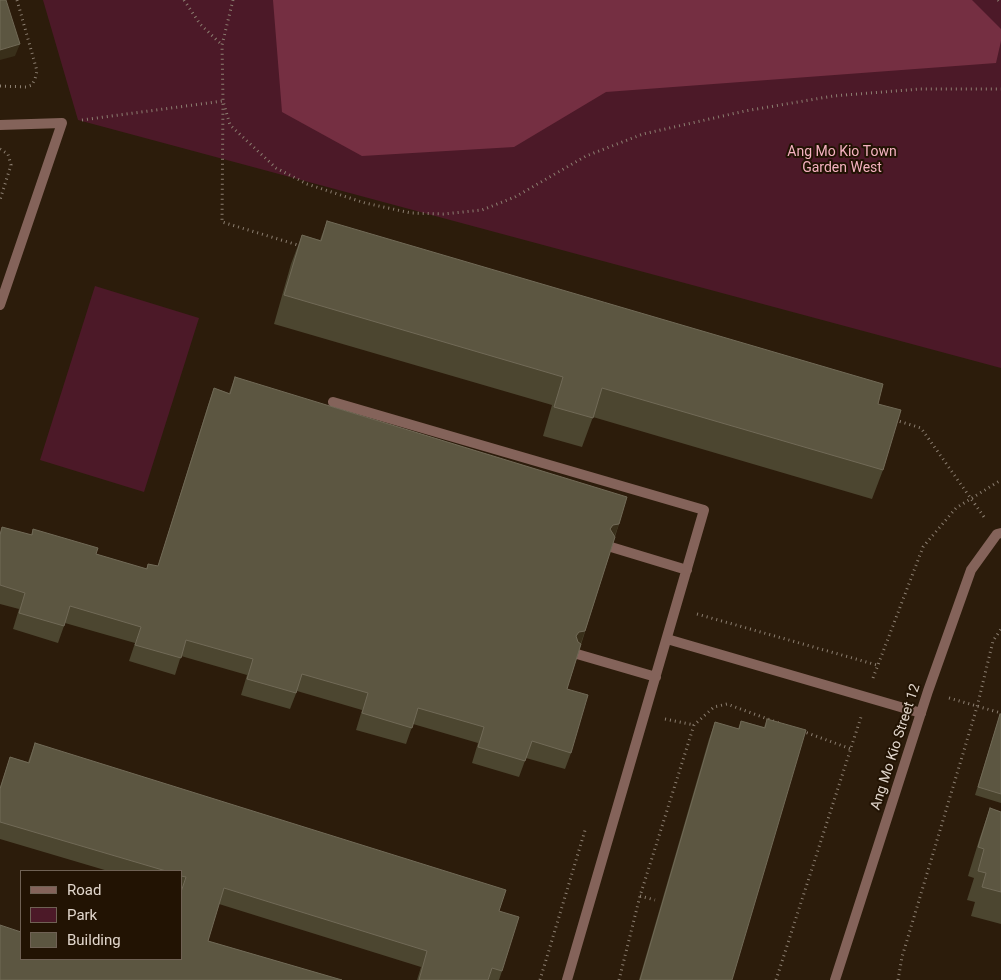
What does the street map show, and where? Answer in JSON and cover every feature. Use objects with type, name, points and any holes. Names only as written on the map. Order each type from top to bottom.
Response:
[{"type":"street","points":[[0,125],[62,123],[0,305]]},
{"type":"street","points":[[333,402],[704,510],[567,980]]},
{"type":"street","name":"Ang Mo Kio Street 12","points":[[835,980],[928,691],[971,570],[999,533]]},
{"type":"street","points":[[610,547],[687,570]]},
{"type":"street","points":[[667,639],[921,713]]},
{"type":"street","points":[[577,654],[656,676]]},
{"type":"path","points":[[0,86],[26,87],[32,85],[37,71],[17,0]]},
{"type":"path","points":[[184,0],[200,24],[222,45]]},
{"type":"path","points":[[233,0],[222,45],[222,222],[308,248]]},
{"type":"path","points":[[998,0],[1001,3]]},
{"type":"path","points":[[223,101],[230,125],[254,150],[284,172],[307,184],[365,203],[411,213],[443,214],[482,210],[506,200],[586,156],[643,134],[745,111],[843,96],[920,89],[1001,89]]},
{"type":"path","points":[[62,123],[223,101]]},
{"type":"path","points":[[0,149],[8,154],[11,165],[0,200]]},
{"type":"path","points":[[892,420],[921,428],[999,533]]},
{"type":"path","points":[[676,609],[877,665]]},
{"type":"path","points":[[898,980],[902,957],[977,708],[993,641],[1001,629]]},
{"type":"path","points":[[928,691],[977,708],[1001,713]]},
{"type":"path","points":[[618,980],[640,896],[694,725],[714,708],[727,704],[789,726]]},
{"type":"path","points":[[645,714],[694,725]]},
{"type":"path","points":[[798,730],[851,749]]},
{"type":"path","points":[[640,896],[655,900]]},
{"type":"green space","name":"Ang Mo Kio Town Garden West","points":[[43,0],[1001,0],[1001,368],[78,120]]},
{"type":"green space","points":[[95,286],[199,318],[144,492],[40,460]]},
{"type":"shaded area","points":[[273,0],[972,0],[1001,29],[1001,41],[996,63],[606,92],[514,147],[362,156],[282,112]]},
{"type":"building","points":[[0,0],[6,0],[20,44],[0,50]]},
{"type":"building","points":[[327,221],[883,384],[878,404],[901,410],[883,470],[602,388],[593,418],[554,407],[563,377],[284,295],[302,235],[321,241]]},
{"type":"building","points":[[235,377],[627,497],[619,524],[613,525],[610,529],[615,537],[585,631],[579,632],[576,636],[581,644],[567,689],[588,695],[571,753],[532,741],[525,761],[478,747],[484,727],[418,708],[412,728],[362,713],[368,693],[302,674],[296,693],[247,679],[253,659],[186,640],[181,658],[135,645],[141,627],[70,606],[64,626],[19,613],[25,593],[0,585],[0,535],[2,527],[32,535],[33,529],[98,548],[96,554],[147,569],[148,564],[158,566],[214,388],[230,394]]},
{"type":"building","points":[[1001,714],[1001,794],[978,787]]},
{"type":"building","points":[[767,719],[806,730],[732,980],[640,980],[715,722],[739,729],[741,721],[765,728]]},
{"type":"building","points":[[35,743],[506,890],[499,911],[519,917],[502,971],[492,968],[488,980],[419,980],[427,951],[224,888],[208,941],[342,980],[0,980],[0,925],[20,932],[20,960],[182,960],[182,889],[186,877],[182,876],[182,870],[163,870],[0,822],[0,789],[10,757],[29,763]]},
{"type":"building","points":[[990,808],[1001,812],[1001,892],[982,887],[986,873],[978,871],[984,849],[978,847]]}]
